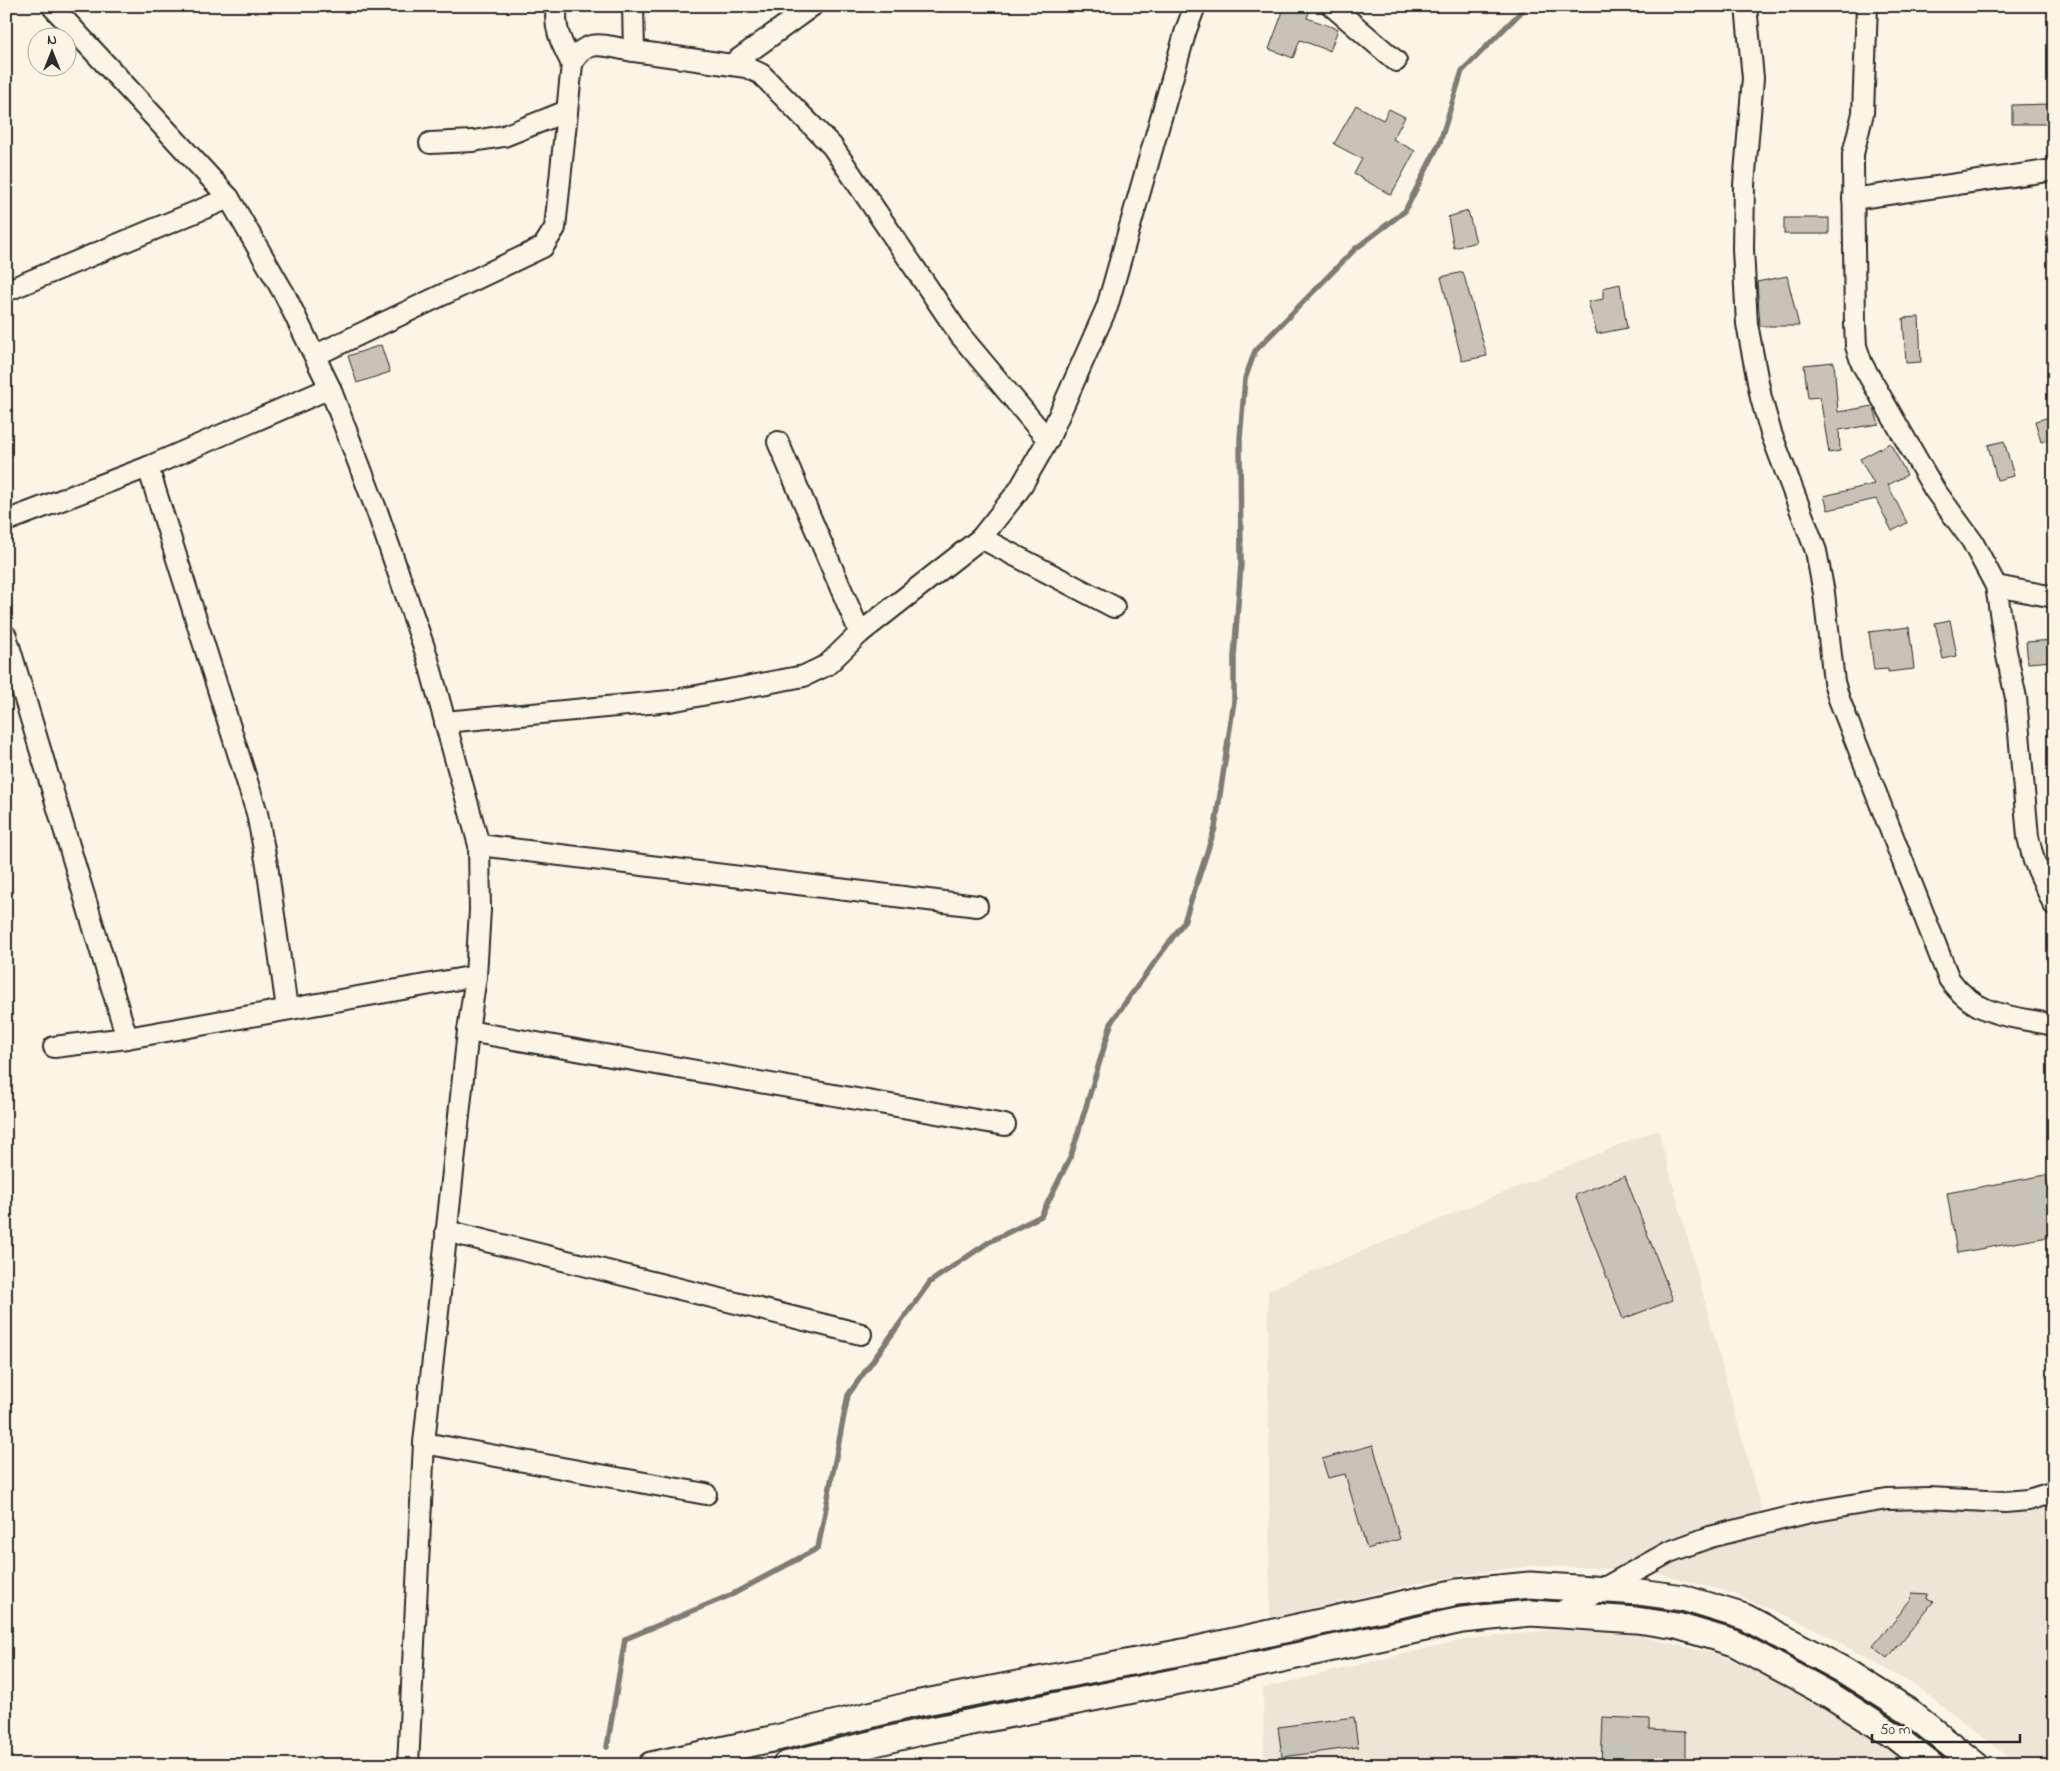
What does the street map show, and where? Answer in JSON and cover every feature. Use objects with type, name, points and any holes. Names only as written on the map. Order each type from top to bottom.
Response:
[{"type":"street","points":[[52,6],[229,198],[285,295],[316,355],[378,514],[426,656],[479,845],[480,910],[476,976],[468,1031],[424,1443],[408,1765]]},
{"type":"street","points":[[557,6],[556,25],[558,38],[572,64]]},
{"type":"street","points":[[633,6],[634,51]]},
{"type":"street","points":[[732,64],[812,6]]},
{"type":"street","points":[[445,722],[670,701],[804,676],[827,665],[860,632],[981,538],[1019,490],[1048,440],[1107,307],[1186,30],[1195,6]]},
{"type":"street","points":[[1332,6],[1396,61]]},
{"type":"street","points":[[1746,6],[1753,78],[1743,231],[1747,324],[1761,398],[1771,433],[1798,498],[1816,551],[1824,593],[1834,682],[1839,699],[1949,979],[1960,994],[1973,1004],[1992,1012],[2054,1025]]},
{"type":"street","points":[[1866,6],[1863,113],[1853,154],[1854,325],[1856,346],[1862,364],[1934,489],[1972,541],[1996,586],[2006,651],[2016,698],[2028,837],[2034,861],[2054,904]]},
{"type":"street","points":[[316,355],[425,305],[543,246],[555,228],[572,64],[583,48],[591,45],[732,64],[746,67],[760,74],[832,146],[960,336],[1048,440]]},
{"type":"street","points":[[430,143],[473,142],[504,136],[567,111]]},
{"type":"street","points":[[1853,199],[2054,170]]},
{"type":"street","points":[[6,291],[229,198]]},
{"type":"street","points":[[6,521],[148,467],[330,388]]},
{"type":"street","points":[[778,442],[860,632]]},
{"type":"street","points":[[148,467],[257,813],[267,865],[287,1009]]},
{"type":"street","points":[[981,538],[1114,607]]},
{"type":"street","points":[[1996,586],[2054,597]]},
{"type":"street","points":[[6,636],[127,1038]]},
{"type":"street","points":[[479,845],[977,906]]},
{"type":"street","points":[[54,1047],[127,1038],[476,976]]},
{"type":"street","points":[[468,1031],[1005,1125]]},
{"type":"street","points":[[446,1231],[861,1334]]},
{"type":"street","points":[[424,1443],[706,1494]]},
{"type":"street","points":[[1559,1613],[1668,1552],[1710,1537],[1810,1512],[1887,1499],[1929,1498],[2006,1502],[2028,1500],[2054,1492]]},
{"type":"street","points":[[651,1765],[772,1739],[910,1706],[1193,1650],[1457,1592],[1530,1585],[1639,1592],[1683,1598],[1745,1618],[1845,1671],[1911,1713],[1976,1765]]},
{"type":"street","points":[[785,1765],[916,1733],[1199,1677],[1462,1620],[1530,1613],[1559,1613],[1677,1626],[1734,1643],[1830,1695],[1894,1736],[1931,1765]]},
{"type":"shaded area","points":[[1658,1129],[1767,1531],[1894,1504],[2054,1498],[2054,1765],[2019,1765],[1921,1689],[1812,1627],[1732,1593],[1648,1571],[1535,1565],[1435,1579],[1270,1618],[1268,1290]]},
{"type":"shaded area","points":[[1552,1630],[1635,1635],[1720,1655],[1798,1689],[1921,1765],[1264,1765],[1263,1688],[1462,1640]]},
{"type":"building","points":[[1285,6],[1311,6],[1307,18],[1338,29],[1330,51],[1300,40],[1293,58],[1269,49]]},
{"type":"building","points":[[2054,104],[2054,124],[2012,124],[2012,105]]},
{"type":"building","points":[[1356,105],[1383,120],[1389,109],[1405,117],[1393,139],[1415,151],[1391,195],[1354,174],[1362,159],[1334,144]]},
{"type":"building","points":[[1468,211],[1476,242],[1454,248],[1448,217]]},
{"type":"building","points":[[1784,218],[1829,218],[1829,234],[1784,234]]},
{"type":"building","points":[[1463,272],[1487,356],[1462,361],[1441,277]]},
{"type":"building","points":[[1787,276],[1799,326],[1760,326],[1757,282]]},
{"type":"building","points":[[1620,284],[1627,328],[1597,334],[1588,302],[1603,299],[1603,288]]},
{"type":"building","points":[[1919,317],[1921,362],[1906,363],[1903,318]]},
{"type":"building","points":[[381,345],[390,372],[357,383],[348,356]]},
{"type":"building","points":[[1834,362],[1838,412],[1873,406],[1879,424],[1839,430],[1840,451],[1829,453],[1820,397],[1808,398],[1804,365]]},
{"type":"building","points":[[2054,416],[2054,438],[2041,442],[2035,421]]},
{"type":"building","points":[[2004,441],[2014,476],[1997,480],[1988,445]]},
{"type":"building","points":[[1890,443],[1907,475],[1888,485],[1907,523],[1892,531],[1876,499],[1828,510],[1824,496],[1874,484],[1860,459]]},
{"type":"building","points":[[1950,620],[1957,656],[1943,659],[1935,623]]},
{"type":"building","points":[[1909,627],[1914,669],[1888,672],[1888,669],[1874,670],[1869,632]]},
{"type":"building","points":[[2054,640],[2054,661],[2028,663],[2026,642]]},
{"type":"building","points":[[2046,1175],[2054,1216],[2054,1236],[1957,1253],[1947,1193]]},
{"type":"building","points":[[1625,1176],[1673,1300],[1623,1319],[1575,1195]]},
{"type":"building","points":[[1373,1445],[1400,1539],[1367,1549],[1345,1474],[1328,1478],[1322,1459]]},
{"type":"building","points":[[1912,1593],[1928,1594],[1927,1599],[1933,1602],[1888,1658],[1873,1646],[1911,1600]]},
{"type":"building","points":[[1354,1717],[1358,1747],[1282,1757],[1278,1727]]},
{"type":"building","points":[[1603,1717],[1649,1719],[1649,1730],[1685,1732],[1685,1765],[1601,1765]]},
{"type":"waterway","points":[[607,1747],[625,1639],[733,1594],[818,1548],[848,1395],[930,1282],[989,1242],[1041,1216],[1071,1156],[1112,1021],[1184,922],[1215,828],[1234,701],[1234,657],[1241,564],[1240,438],[1245,379],[1255,351],[1355,249],[1405,211],[1440,142],[1462,71],[1527,6]]}]
